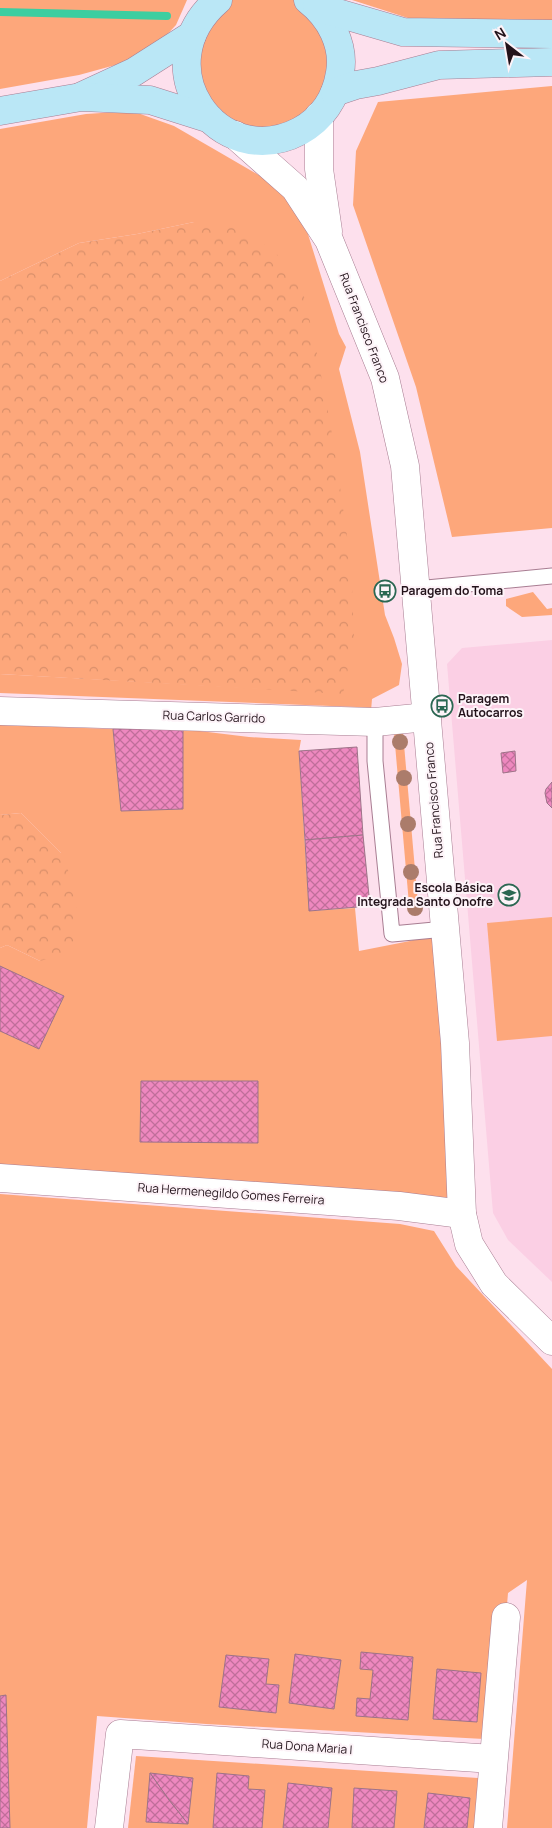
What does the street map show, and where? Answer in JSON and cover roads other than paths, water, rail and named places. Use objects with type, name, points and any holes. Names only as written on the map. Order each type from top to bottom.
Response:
[{"type":"main road","points":[[211,3],[198,21],[187,49],[186,65],[192,93],[210,119],[222,128],[235,135],[265,140],[280,138],[308,126],[320,116],[335,92],[340,73],[341,56],[334,32],[327,18],[313,3]]},
{"type":"main road","points":[[313,3],[402,32],[552,34]]},
{"type":"main road","points":[[80,97],[134,72],[192,35]]},
{"type":"main road","points":[[335,92],[356,84],[378,81],[439,65],[552,62]]},
{"type":"main road","points":[[0,111],[80,97],[150,100],[210,119]]},
{"type":"street","points":[[320,116],[319,169],[329,240]]},
{"type":"street","points":[[235,135],[295,188],[329,240]]},
{"type":"street","name":"Rua Francisco Franco","points":[[329,240],[386,378],[405,466],[455,1043],[462,1214],[469,1244],[494,1284],[552,1341]]},
{"type":"street","name":"Rua Carlos Garrido","points":[[0,711],[375,722],[427,717]]},
{"type":"street","name":"Rua Hermenegildo Gomes Ferreira","points":[[0,1178],[399,1206],[462,1214]]},
{"type":"street","points":[[488,1828],[506,1617]]},
{"type":"street","name":"Rua Dona Maria I","points":[[109,1828],[120,1734],[493,1759]]},
{"type":"lane","points":[[416,589],[552,576]]},
{"type":"lane","points":[[375,722],[375,761],[392,934],[445,929]]},
{"type":"waterway","points":[[0,12],[167,16]]},
{"type":"place","name":"Paragem do Toma","points":[[385,591]]},
{"type":"place","name":"Paragem Autocarros","points":[[442,706]]},
{"type":"place","name":"Escola Básica Integrada Santo Onofre","points":[[509,895]]}]
